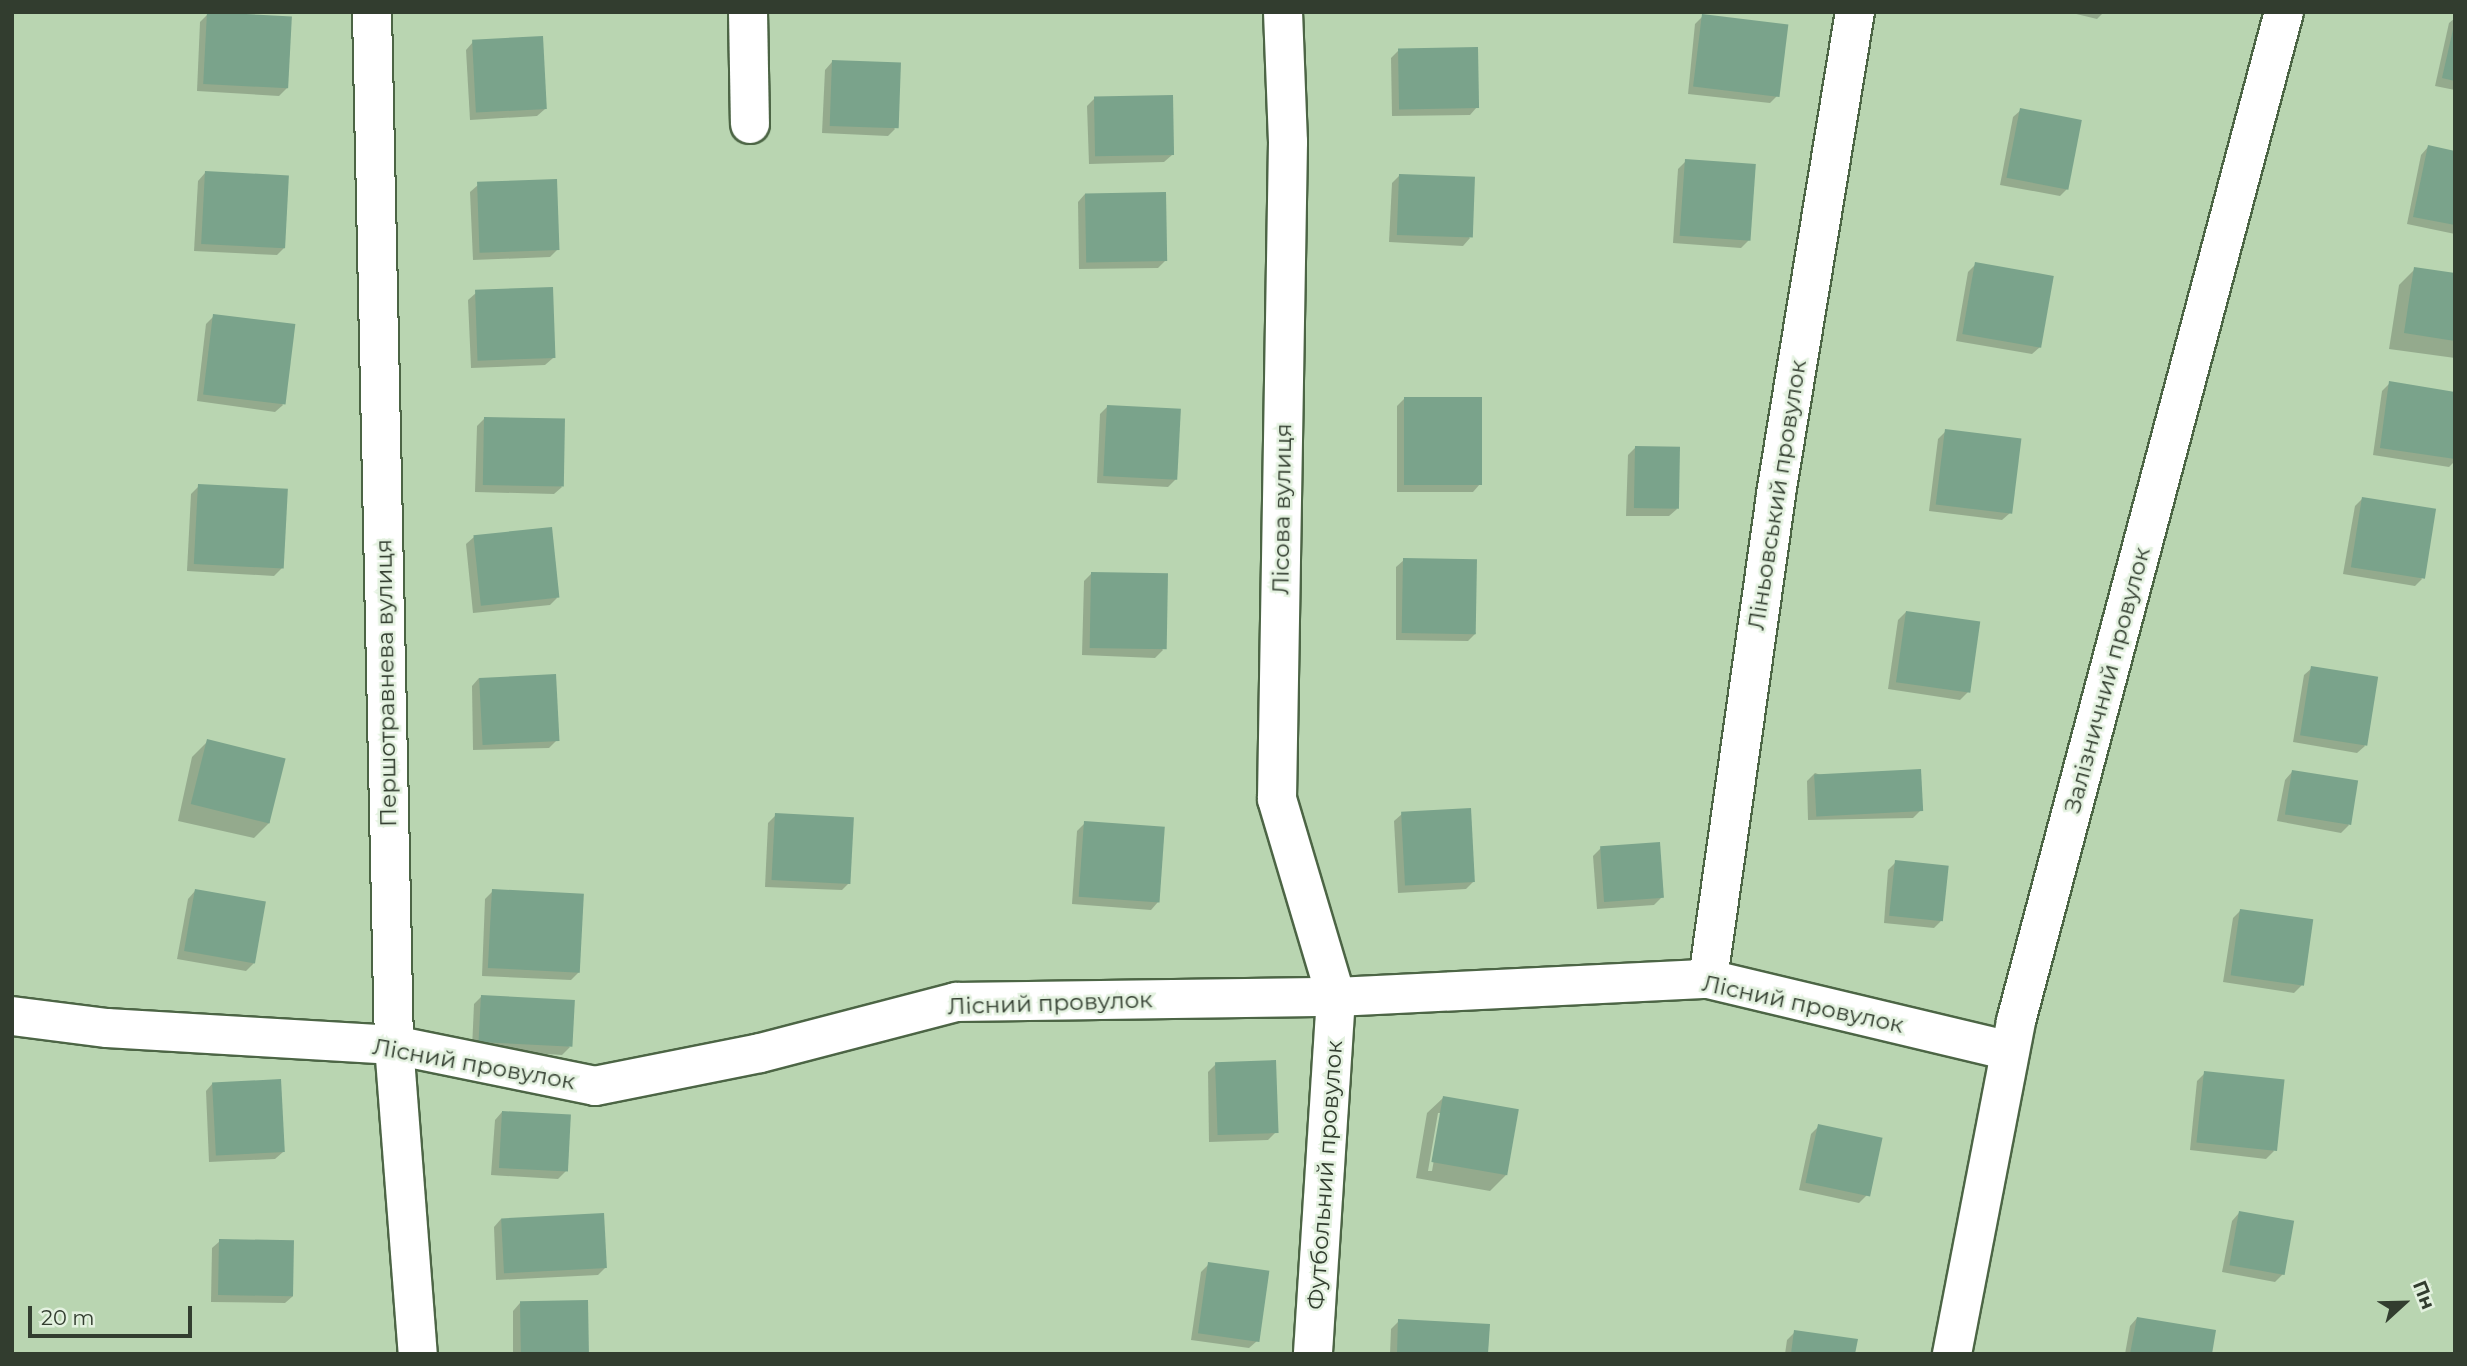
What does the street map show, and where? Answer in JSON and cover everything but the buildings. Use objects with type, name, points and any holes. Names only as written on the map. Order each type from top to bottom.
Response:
[{"type":"street","name":"Першотравнева вулиця","points":[[372,12],[394,1045],[418,1354]]},
{"type":"street","points":[[748,12],[750,124]]},
{"type":"street","name":"Лісова вулиця","points":[[1283,12],[1288,142],[1277,799],[1336,997]]},
{"type":"street","name":"Ліньовський провулок","points":[[1708,979],[1776,494],[1854,12]]},
{"type":"street","name":"Залізничний провулок","points":[[1952,1354],[2010,1051],[2284,12]]},
{"type":"street","name":"Лісний провулок","points":[[12,1016],[107,1028],[394,1045],[595,1086],[760,1054],[956,1002],[1336,997],[1708,979],[2010,1051]]},
{"type":"street","name":"Футбольний провулок","points":[[1313,1354],[1336,997]]}]
